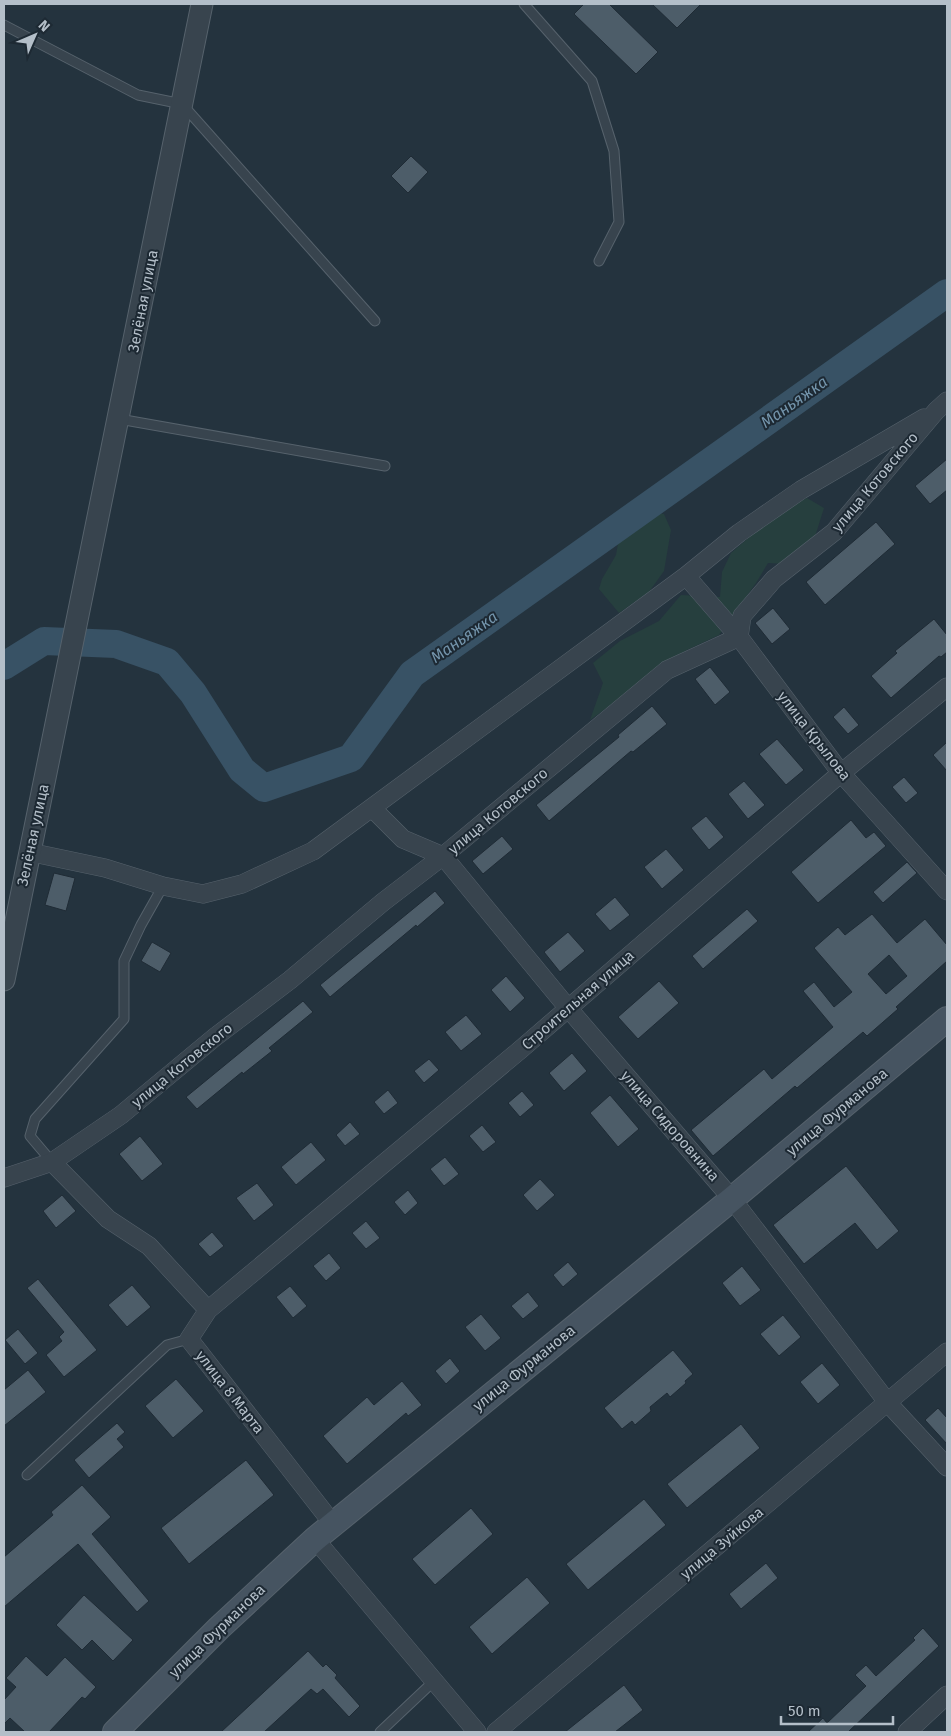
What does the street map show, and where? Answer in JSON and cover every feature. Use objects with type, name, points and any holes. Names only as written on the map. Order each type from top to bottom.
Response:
[{"type":"main road","name":"улица Фурманова","points":[[115,1732],[218,1628],[315,1539],[732,1198],[947,1019]]},
{"type":"street","name":"Зелёная улица","points":[[4,980],[202,4]]},
{"type":"street","points":[[29,852],[106,868],[163,886],[203,894],[242,884],[313,851],[686,576],[739,533],[801,490],[941,406]]},
{"type":"street","name":"улица Котовского","points":[[4,1178],[52,1162],[121,1116],[215,1037],[290,980],[383,902],[443,856],[667,670],[739,637],[742,616],[774,579],[834,532],[941,406]]},
{"type":"street","name":"улица Крылова","points":[[686,576],[739,637],[841,774],[947,891]]},
{"type":"street","name":"Строительная улица","points":[[208,1310],[568,1008],[841,774],[947,687]]},
{"type":"street","name":"улица Сидоровнина","points":[[372,808],[403,839],[443,856],[568,1008],[732,1198],[888,1403],[947,1467]]},
{"type":"street","points":[[52,1162],[108,1219],[149,1246],[208,1310]]},
{"type":"street","name":"улица 8 Марта","points":[[208,1310],[189,1339],[333,1524]]},
{"type":"street","name":"улица Зуйкова","points":[[496,1732],[947,1352]]},
{"type":"street","points":[[315,1539],[433,1682],[477,1732]]},
{"type":"street","points":[[907,1732],[947,1695]]},
{"type":"lane","points":[[524,4],[592,81],[614,152],[619,222],[599,261]]},
{"type":"lane","points":[[4,25],[138,95],[182,104],[374,321]]},
{"type":"lane","points":[[119,419],[385,466]]},
{"type":"lane","points":[[52,1162],[30,1136],[35,1119],[124,1019],[124,961],[141,925],[163,886]]},
{"type":"lane","points":[[27,1475],[167,1345],[189,1339]]},
{"type":"lane","points":[[380,1732],[433,1682]]},
{"type":"green space","points":[[807,498],[824,508],[813,543],[785,564],[768,563],[719,635],[687,650],[590,720],[603,683],[593,663],[620,641],[659,621],[681,595],[720,597],[722,572],[731,553],[777,513]]},
{"type":"green space","points":[[651,512],[664,514],[671,530],[664,571],[649,592],[619,613],[599,589],[602,579],[616,555],[620,532]]},
{"type":"building","points":[[584,4],[609,4],[658,52],[636,74],[574,14]]},
{"type":"building","points":[[652,4],[701,4],[677,28]]},
{"type":"building","points":[[411,156],[428,172],[408,193],[391,176]]},
{"type":"building","points":[[947,459],[947,490],[930,504],[915,486]]},
{"type":"building","points":[[876,522],[895,544],[825,605],[806,582]]},
{"type":"building","points":[[773,608],[790,629],[772,644],[755,623]]},
{"type":"building","points":[[934,619],[947,635],[947,652],[941,657],[939,656],[891,698],[871,676],[897,653],[895,651]]},
{"type":"building","points":[[710,667],[730,692],[715,705],[695,679]]},
{"type":"building","points":[[652,706],[667,724],[633,752],[631,751],[549,821],[536,805],[619,737],[618,735]]},
{"type":"building","points":[[844,707],[859,725],[848,734],[833,717]]},
{"type":"building","points":[[777,739],[804,770],[786,785],[759,754]]},
{"type":"building","points":[[947,742],[947,771],[933,755]]},
{"type":"building","points":[[904,777],[918,793],[906,803],[892,787]]},
{"type":"building","points":[[744,781],[765,805],[748,819],[728,794]]},
{"type":"building","points":[[706,816],[724,837],[709,850],[691,828]]},
{"type":"building","points":[[851,820],[866,838],[874,832],[886,846],[818,903],[791,872]]},
{"type":"building","points":[[502,836],[513,849],[483,874],[472,861]]},
{"type":"building","points":[[666,849],[684,870],[662,889],[644,867]]},
{"type":"building","points":[[907,862],[917,873],[883,903],[873,892]]},
{"type":"building","points":[[54,873],[75,878],[66,911],[45,905]]},
{"type":"building","points":[[435,891],[445,903],[330,997],[320,985]]},
{"type":"building","points":[[615,897],[630,915],[610,931],[595,914]]},
{"type":"building","points":[[747,909],[758,921],[703,969],[692,956]]},
{"type":"building","points":[[872,914],[897,943],[925,919],[947,945],[947,961],[896,1007],[898,1009],[867,1036],[863,1032],[797,1088],[795,1086],[713,1156],[691,1130],[764,1069],[772,1079],[833,1027],[803,991],[814,982],[834,1007],[852,992],[814,948],[838,927],[845,935]],"holes":[[[889,955],[907,976],[886,994],[868,974]]]},
{"type":"building","points":[[568,932],[585,951],[560,972],[544,952]]},
{"type":"building","points":[[152,942],[171,953],[160,972],[141,961]]},
{"type":"building","points":[[506,976],[525,998],[510,1012],[491,990]]},
{"type":"building","points":[[659,981],[679,1003],[638,1039],[618,1017]]},
{"type":"building","points":[[303,1001],[313,1012],[269,1048],[272,1051],[243,1074],[242,1072],[197,1109],[186,1097]]},
{"type":"building","points":[[466,1015],[482,1034],[461,1051],[445,1032]]},
{"type":"building","points":[[572,1053],[587,1071],[564,1091],[549,1073]]},
{"type":"building","points":[[429,1059],[439,1070],[424,1083],[414,1071]]},
{"type":"building","points":[[388,1090],[398,1103],[384,1114],[374,1102]]},
{"type":"building","points":[[522,1091],[534,1105],[520,1117],[508,1103]]},
{"type":"building","points":[[610,1095],[639,1129],[618,1147],[590,1113]]},
{"type":"building","points":[[350,1122],[360,1134],[345,1146],[336,1135]]},
{"type":"building","points":[[482,1125],[496,1142],[483,1152],[469,1136]]},
{"type":"building","points":[[140,1136],[163,1164],[142,1181],[119,1154]]},
{"type":"building","points":[[311,1142],[326,1160],[296,1185],[281,1167]]},
{"type":"building","points":[[445,1157],[459,1174],[444,1186],[430,1169]]},
{"type":"building","points":[[846,1166],[899,1231],[877,1250],[855,1223],[804,1264],[773,1225]]},
{"type":"building","points":[[540,1179],[555,1195],[537,1211],[523,1195]]},
{"type":"building","points":[[257,1183],[274,1205],[254,1221],[236,1198]]},
{"type":"building","points":[[408,1190],[418,1203],[405,1215],[394,1202]]},
{"type":"building","points":[[62,1195],[76,1211],[56,1228],[43,1211]]},
{"type":"building","points":[[366,1221],[380,1238],[366,1249],[352,1233]]},
{"type":"building","points":[[212,1232],[224,1246],[210,1257],[198,1244]]},
{"type":"building","points":[[329,1253],[341,1268],[326,1281],[313,1266]]},
{"type":"building","points":[[568,1262],[578,1274],[563,1287],[553,1275]]},
{"type":"building","points":[[742,1266],[761,1290],[740,1306],[722,1283]]},
{"type":"building","points":[[38,1279],[97,1350],[64,1377],[46,1355],[62,1341],[59,1337],[64,1332],[27,1288]]},
{"type":"building","points":[[132,1285],[151,1307],[127,1327],[108,1305]]},
{"type":"building","points":[[290,1286],[307,1306],[293,1318],[276,1297]]},
{"type":"building","points":[[528,1292],[539,1306],[523,1319],[511,1306]]},
{"type":"building","points":[[481,1314],[501,1338],[485,1351],[465,1327]]},
{"type":"building","points":[[783,1315],[801,1337],[779,1356],[760,1334]]},
{"type":"building","points":[[18,1329],[38,1353],[25,1364],[5,1340]]},
{"type":"building","points":[[673,1350],[693,1374],[670,1397],[667,1393],[650,1407],[651,1411],[635,1425],[632,1421],[622,1429],[604,1408]]},
{"type":"building","points":[[450,1358],[460,1371],[446,1384],[435,1371]]},
{"type":"building","points":[[822,1363],[840,1385],[818,1404],[800,1382]]},
{"type":"building","points":[[28,1370],[46,1392],[4,1426],[4,1390]]},
{"type":"building","points":[[176,1379],[204,1411],[173,1438],[145,1406]]},
{"type":"building","points":[[402,1381],[422,1405],[408,1416],[406,1413],[347,1464],[323,1436],[367,1397],[374,1405]]},
{"type":"building","points":[[938,1408],[947,1418],[947,1444],[925,1420]]},
{"type":"building","points":[[117,1423],[125,1432],[117,1439],[124,1447],[89,1478],[74,1460]]},
{"type":"building","points":[[741,1424],[760,1448],[687,1508],[667,1484]]},
{"type":"building","points":[[246,1460],[274,1495],[189,1564],[161,1528]]},
{"type":"building","points":[[82,1485],[111,1517],[92,1534],[149,1601],[137,1612],[78,1544],[4,1607],[4,1557],[53,1515],[51,1512]]},
{"type":"building","points":[[644,1499],[666,1525],[588,1590],[566,1564]]},
{"type":"building","points":[[471,1508],[493,1534],[435,1585],[412,1559]]},
{"type":"building","points":[[766,1563],[778,1578],[741,1609],[729,1594]]},
{"type":"building","points":[[527,1577],[550,1603],[492,1654],[469,1627]]},
{"type":"building","points":[[84,1595],[133,1640],[113,1661],[92,1640],[82,1650],[56,1625]]},
{"type":"building","points":[[923,1628],[939,1646],[848,1732],[808,1732],[823,1718],[827,1723],[866,1686],[855,1675],[866,1665],[876,1676],[915,1640],[913,1638]]},
{"type":"building","points":[[308,1651],[323,1667],[326,1664],[337,1675],[335,1678],[360,1706],[349,1717],[323,1689],[317,1694],[311,1689],[264,1732],[221,1732]]},
{"type":"building","points":[[26,1656],[47,1676],[65,1657],[96,1687],[85,1699],[82,1697],[49,1732],[25,1732],[10,1718],[4,1724],[4,1700],[16,1687],[6,1678]]},
{"type":"building","points":[[624,1685],[643,1710],[615,1732],[565,1732]]},
{"type":"waterway","name":"Маньяжка","points":[[4,666],[44,641],[116,644],[167,662],[193,693],[242,770],[264,788],[351,758],[412,674],[947,293]]}]
